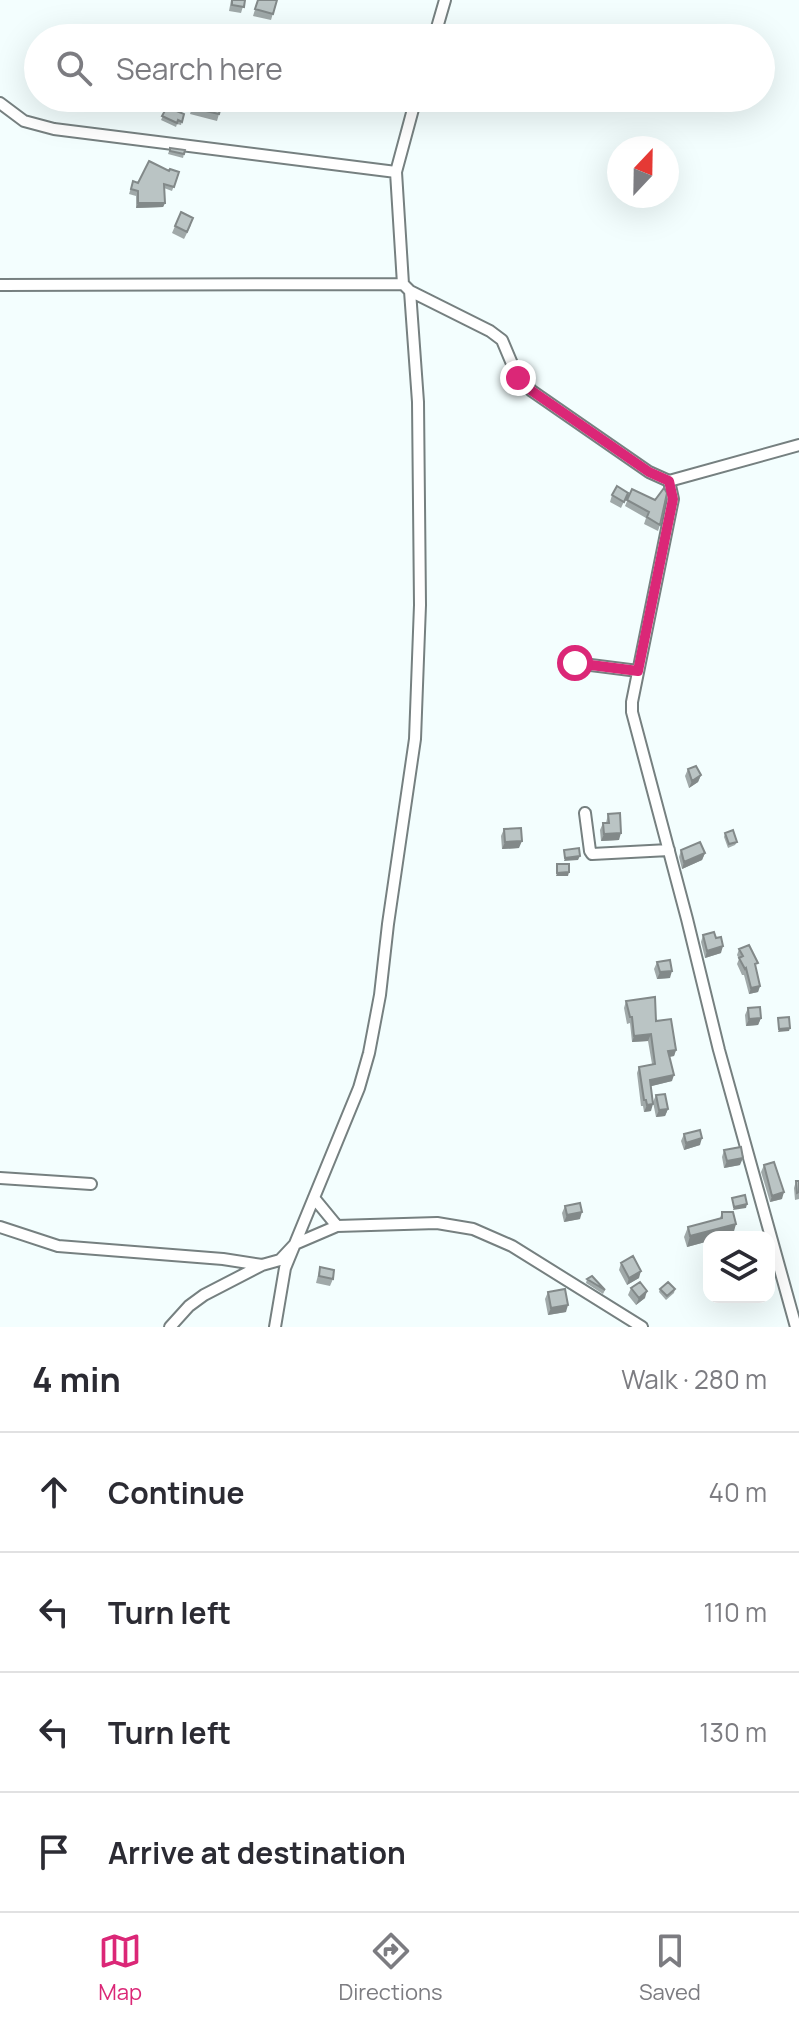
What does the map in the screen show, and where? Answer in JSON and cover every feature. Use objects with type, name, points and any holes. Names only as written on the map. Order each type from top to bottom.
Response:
[{"type":"street","points":[[438,24],[445,0]]},
{"type":"street","points":[[0,103],[24,121],[54,129],[396,172]]},
{"type":"street","points":[[275,1327],[285,1268],[359,1088],[369,1053],[380,995],[415,739],[420,605],[418,402],[396,172],[412,112]]},
{"type":"street","points":[[0,285],[407,288],[490,331],[502,340],[518,378],[532,391],[649,472],[669,481],[799,445]]},
{"type":"street","points":[[669,481],[673,499],[632,712],[719,1050],[796,1327]]},
{"type":"street","points":[[575,663],[638,671]]},
{"type":"street","points":[[585,813],[592,854],[669,850]]},
{"type":"street","points":[[0,1178],[91,1184]]},
{"type":"street","points":[[314,1198],[337,1226]]},
{"type":"street","points":[[170,1327],[204,1295],[262,1265],[280,1260],[295,1244],[337,1226],[437,1223],[473,1229],[512,1246],[642,1327]]},
{"type":"street","points":[[0,1227],[58,1246],[262,1265]]},
{"type":"building","points":[[232,0],[245,0],[244,7],[232,5]]},
{"type":"building","points":[[258,0],[277,0],[273,14],[255,9]]},
{"type":"building","points":[[164,112],[184,114],[182,122],[178,120],[177,123],[162,116]]},
{"type":"building","points":[[170,148],[185,150],[184,154],[170,151]]},
{"type":"building","points":[[149,161],[169,171],[179,172],[174,187],[164,184],[165,203],[138,203],[138,191],[131,189],[133,181],[138,183]]},
{"type":"building","points":[[181,212],[193,218],[187,232],[175,226]]},
{"type":"building","points":[[617,486],[628,493],[624,502],[612,495]]},
{"type":"building","points":[[664,488],[667,493],[660,525],[647,517],[649,512],[627,500],[632,489],[655,500]]},
{"type":"building","points":[[696,766],[701,775],[692,781],[688,769]]},
{"type":"building","points":[[620,813],[621,833],[604,834],[603,823],[609,823],[608,814]]},
{"type":"building","points":[[521,828],[522,841],[505,842],[504,829]]},
{"type":"building","points":[[733,830],[737,842],[729,844],[725,833]]},
{"type":"building","points":[[700,842],[705,853],[684,862],[681,850]]},
{"type":"building","points":[[579,848],[580,856],[565,858],[564,850]]},
{"type":"building","points":[[557,864],[569,864],[569,872],[557,873]]},
{"type":"building","points":[[714,932],[716,938],[721,937],[723,946],[707,951],[703,935]]},
{"type":"building","points":[[749,945],[758,963],[755,964],[760,986],[751,988],[746,968],[739,958],[743,956],[739,949]]},
{"type":"building","points":[[670,960],[672,971],[660,972],[657,962]]},
{"type":"building","points":[[655,997],[656,1021],[671,1019],[676,1050],[668,1051],[674,1075],[650,1080],[653,1104],[647,1105],[639,1067],[655,1064],[651,1034],[634,1036],[626,1001]]},
{"type":"building","points":[[760,1007],[761,1018],[749,1019],[748,1008]]},
{"type":"building","points":[[789,1017],[790,1028],[779,1029],[778,1018]]},
{"type":"building","points":[[665,1094],[668,1109],[659,1110],[656,1095]]},
{"type":"building","points":[[700,1130],[702,1138],[686,1143],[684,1134]]},
{"type":"building","points":[[741,1147],[743,1158],[727,1161],[724,1150]]},
{"type":"building","points":[[774,1162],[784,1192],[772,1196],[764,1165]]},
{"type":"building","points":[[745,1195],[747,1204],[734,1207],[732,1198]]},
{"type":"building","points":[[580,1203],[582,1212],[567,1215],[565,1206]]},
{"type":"building","points":[[722,1212],[733,1212],[736,1224],[690,1236],[688,1227],[722,1218]]},
{"type":"building","points":[[633,1256],[641,1271],[629,1278],[621,1263]]},
{"type":"building","points":[[320,1267],[334,1270],[333,1279],[319,1276]]},
{"type":"building","points":[[592,1276],[605,1290],[587,1279]]},
{"type":"building","points":[[640,1282],[647,1291],[639,1298],[631,1288]]},
{"type":"building","points":[[668,1282],[675,1289],[667,1296],[660,1289]]},
{"type":"building","points":[[565,1289],[568,1305],[551,1308],[548,1292]]},
{"type":"route","points":[[518,378],[532,391],[649,472],[669,481],[673,499],[638,671],[575,663]]}]
